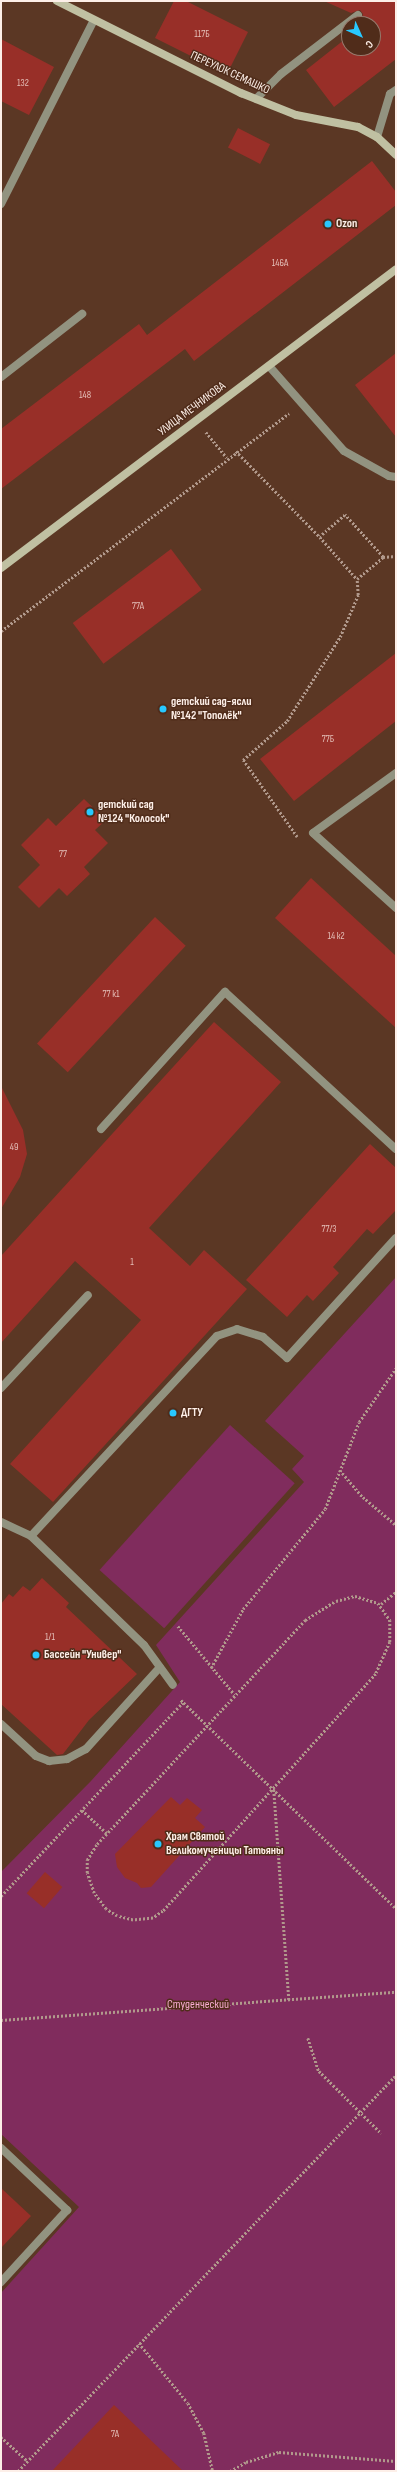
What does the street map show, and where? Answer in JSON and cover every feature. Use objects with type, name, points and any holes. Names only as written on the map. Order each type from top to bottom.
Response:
[{"type":"main road","name":"ПЕРЕУЛОК СЕМАШКО","points":[[56,1],[256,99],[296,115],[358,127],[377,138],[396,155]]},
{"type":"main road","name":"УЛИЦА МЕЧНИКОВА","points":[[2,566],[396,269]]},
{"type":"lane","points":[[256,99],[281,74],[358,15]]},
{"type":"lane","points":[[1,204],[94,20]]},
{"type":"lane","points":[[377,138],[390,94],[396,90]]},
{"type":"lane","points":[[1,377],[82,314]]},
{"type":"lane","points":[[268,366],[344,451],[388,476],[396,477]]},
{"type":"lane","points":[[396,773],[313,833],[396,908]]},
{"type":"lane","points":[[101,1129],[225,992],[396,1149]]},
{"type":"lane","points":[[31,1536],[217,1336],[238,1330],[263,1337],[287,1358],[396,1238]]},
{"type":"lane","points":[[1,1388],[88,1295]]},
{"type":"lane","points":[[1,1522],[31,1536],[144,1645],[173,1685]]},
{"type":"lane","points":[[1,1724],[36,1756],[49,1761],[67,1759],[86,1749],[160,1667]]},
{"type":"lane","points":[[1,2148],[67,2210],[1,2282]]},
{"type":"path","points":[[1,631],[236,451],[302,403]]},
{"type":"path","points":[[197,420],[227,458]]},
{"type":"path","points":[[236,451],[320,537],[357,580],[358,595],[340,637],[287,721],[243,760],[300,842],[313,833]]},
{"type":"path","points":[[320,537],[345,515],[383,557]]},
{"type":"path","points":[[357,580],[383,557],[396,556]]},
{"type":"path","points":[[211,1668],[243,1609],[325,1509],[359,1422],[396,1368]]},
{"type":"path","points":[[340,1470],[363,1497],[396,1525]]},
{"type":"path","points":[[381,1604],[396,1592]]},
{"type":"path","points":[[345,1597],[364,1597],[378,1602],[388,1615],[390,1642],[376,1674],[274,1789],[172,1902],[150,1919],[133,1920],[117,1916],[101,1904],[94,1894],[88,1878],[87,1860],[107,1833],[207,1726],[303,1622],[332,1602],[345,1597]]},
{"type":"path","points":[[178,1626],[211,1668],[235,1695]]},
{"type":"path","points":[[173,1685],[182,1702],[396,1908]]},
{"type":"path","points":[[1,1896],[182,1702]]},
{"type":"path","points":[[274,1789],[289,2000]]},
{"type":"path","points":[[82,1810],[107,1833]]},
{"type":"path","points":[[1,2020],[396,1992]]},
{"type":"path","points":[[308,2038],[319,2071],[381,2133]]},
{"type":"path","points":[[18,2471],[396,2075]]},
{"type":"path","points":[[139,2343],[188,2403],[204,2433],[213,2471]]},
{"type":"path","points":[[1,2437],[28,2461]]},
{"type":"path","points":[[230,2471],[246,2462],[279,2452],[396,2461]]},
{"type":"green space","name":"Студенческий","points":[[396,1277],[396,2471],[1,2471],[1,2293],[79,2207],[1,2134],[1,1872],[91,1781],[180,1682],[156,1645],[304,1482],[292,1469],[304,1456],[265,1421]]},
{"type":"green space","points":[[230,1425],[295,1483],[164,1628],[100,1570]]},
{"type":"building","points":[[174,1],[186,1],[248,32],[227,74],[155,38]]},
{"type":"building","points":[[324,1],[396,1],[396,59],[334,107],[306,70],[341,42],[341,56],[381,56],[381,16],[362,16],[363,14],[360,10],[351,13]]},
{"type":"building","points":[[1,39],[54,67],[29,115],[1,101]]},
{"type":"building","points":[[238,128],[270,144],[260,164],[228,148]]},
{"type":"building","points":[[372,161],[396,192],[396,205],[194,361],[185,349],[1,489],[1,429],[139,324],[147,335]]},
{"type":"building","points":[[396,353],[396,437],[355,385]]},
{"type":"building","points":[[171,549],[202,590],[103,664],[73,623]]},
{"type":"building","points":[[396,653],[396,721],[294,801],[260,759]]},
{"type":"building","points":[[84,799],[106,820],[95,830],[108,843],[84,867],[90,874],[67,896],[59,888],[39,908],[18,887],[40,865],[21,845],[48,818],[56,826]]},
{"type":"building","points":[[311,878],[396,956],[396,1028],[275,918]]},
{"type":"building","points":[[155,917],[186,946],[68,1072],[37,1044]]},
{"type":"building","points":[[214,1022],[281,1082],[149,1228],[190,1266],[204,1250],[247,1289],[53,1502],[10,1464],[141,1320],[75,1261],[1,1343],[1,1256]]},
{"type":"building","points":[[1,1086],[23,1130],[27,1154],[20,1177],[1,1209]]},
{"type":"building","points":[[370,1144],[396,1168],[396,1210],[373,1234],[367,1229],[333,1267],[339,1273],[313,1301],[307,1295],[287,1317],[246,1280]]},
{"type":"building","points":[[42,1578],[69,1603],[66,1607],[137,1674],[89,1720],[63,1754],[57,1755],[1,1704],[1,1604],[9,1594],[13,1597],[23,1586],[30,1591]]},
{"type":"building","name":"Храм Святой Великомученицы Татьяны","points":[[171,1797],[180,1805],[187,1798],[202,1810],[195,1818],[205,1827],[151,1887],[141,1888],[137,1883],[125,1878],[117,1867],[115,1854]]},
{"type":"building","points":[[45,1872],[62,1887],[44,1908],[27,1893]]},
{"type":"building","points":[[1,2188],[31,2216],[1,2248]]},
{"type":"building","points":[[114,2405],[183,2471],[52,2471]]},
{"type":"place","name":"Ozon","points":[[328,224]]},
{"type":"place","name":"детский сад-ясли №142 \"Тополёк\"","points":[[163,709]]},
{"type":"place","name":"детский сад №124 \"Колосок\"","points":[[90,812]]},
{"type":"place","name":"ДГТУ","points":[[173,1413]]},
{"type":"place","name":"Бассейн \"Универ\"","points":[[36,1655]]},
{"type":"place","name":"Храм Святой Великомученицы Татьяны","points":[[158,1844]]}]
